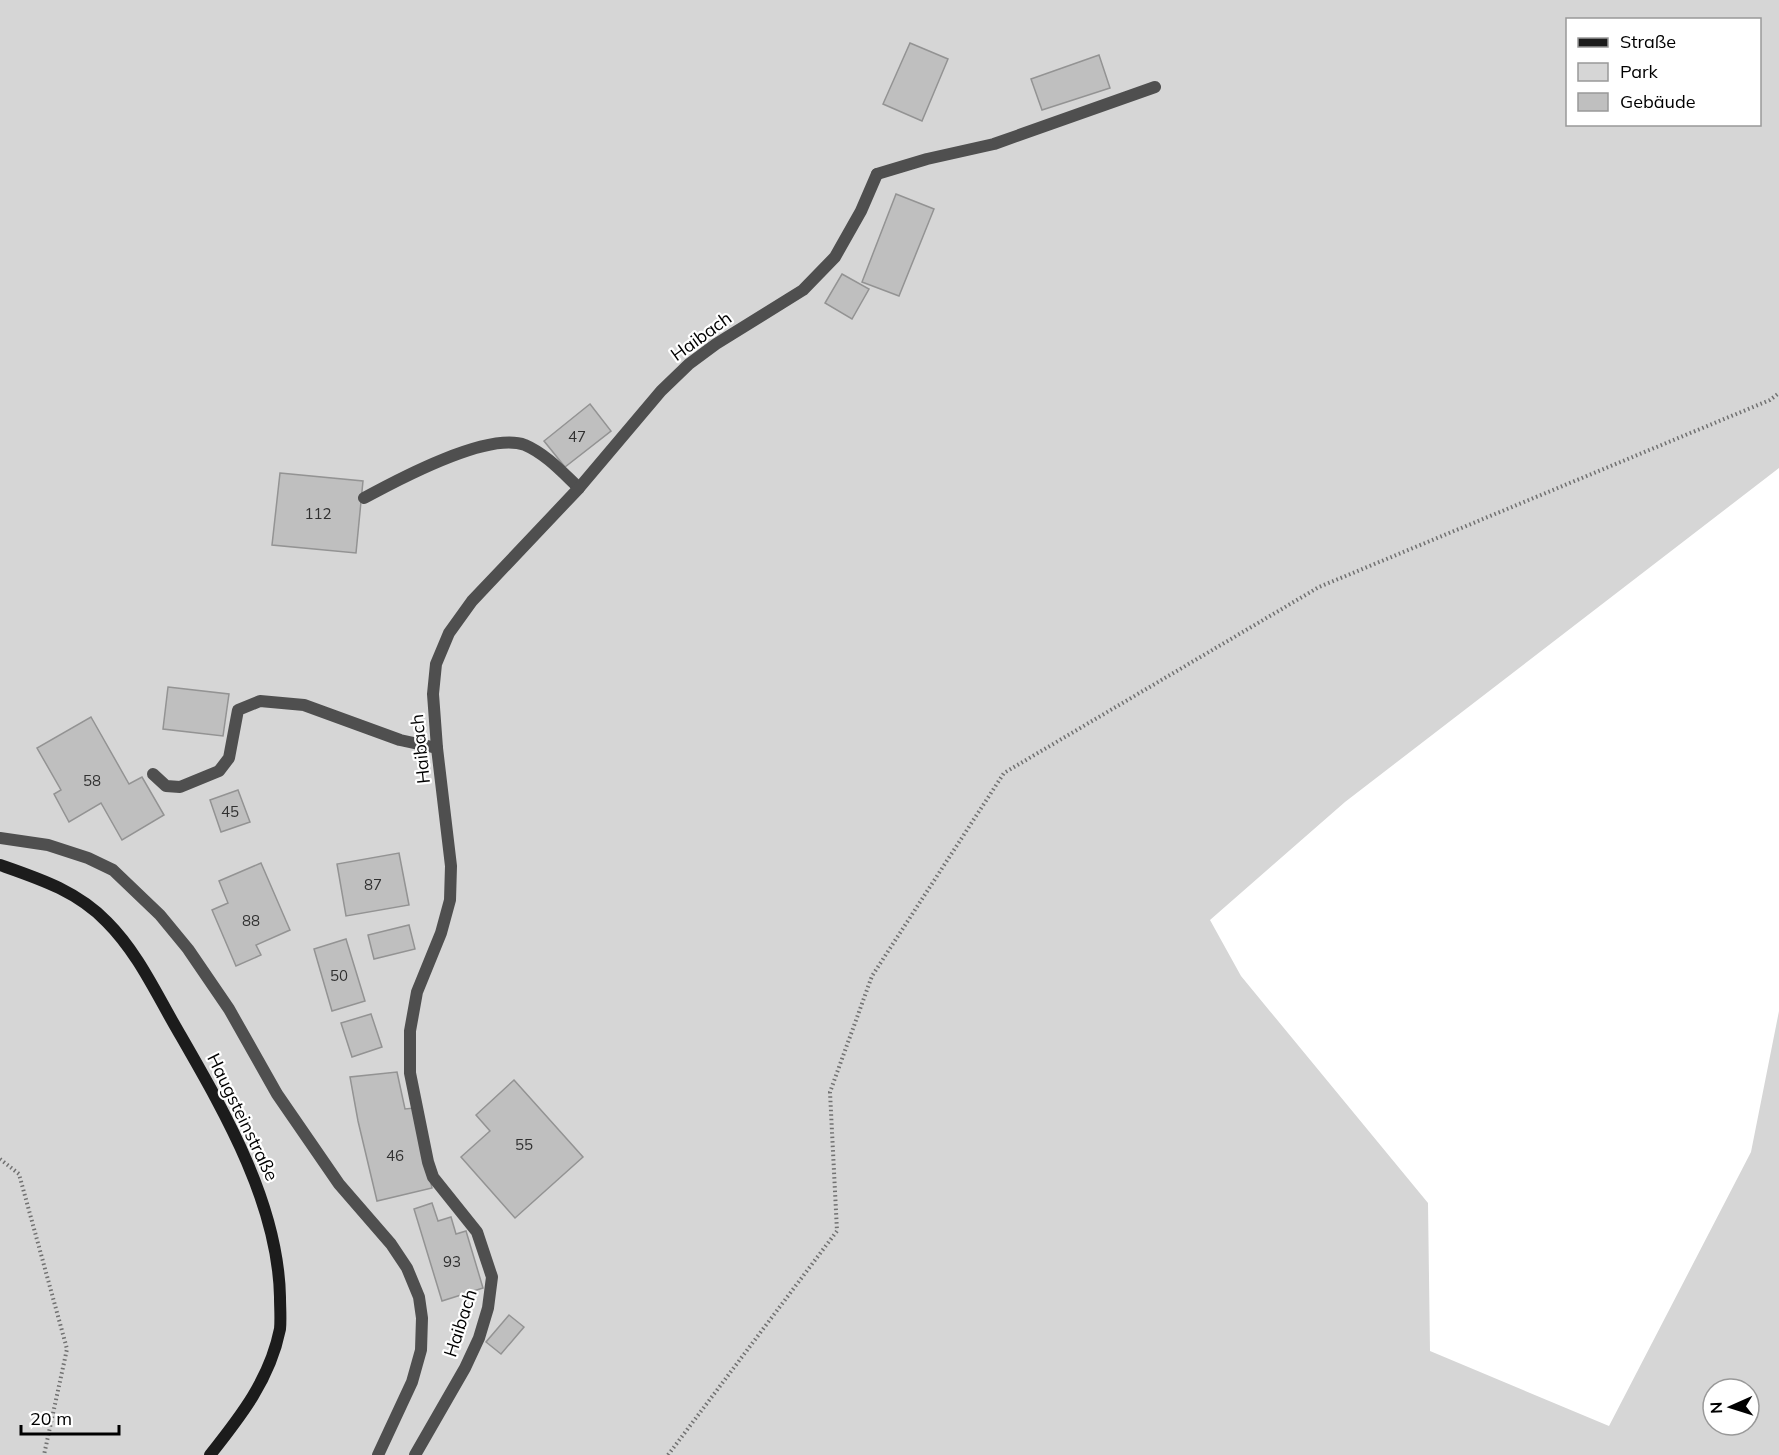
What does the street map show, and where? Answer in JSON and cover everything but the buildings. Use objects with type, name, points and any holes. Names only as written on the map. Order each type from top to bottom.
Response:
[{"type":"main road","name":"Haugsteinstraße","points":[[0,864],[79,897],[107,921],[133,952],[189,1049],[234,1134],[261,1194],[275,1244],[280,1285],[280,1327],[270,1366],[245,1411],[210,1455]]},
{"type":"street","name":"Haibach","points":[[415,1455],[465,1368],[479,1338],[488,1308],[492,1277],[477,1232],[433,1177],[410,1073],[410,1031],[417,992],[441,933],[450,900],[451,866],[433,694],[436,664],[449,633],[472,601],[579,488],[661,391],[688,364],[803,290],[835,257],[861,211],[877,174],[927,159],[994,144],[1155,87]]},
{"type":"street","points":[[364,498],[412,472],[465,452],[500,443],[523,445],[545,456],[579,488]]},
{"type":"street","points":[[153,774],[166,786],[180,787],[219,771],[229,758],[238,710],[260,701],[304,705],[400,740],[437,747]]},
{"type":"street","points":[[0,838],[48,845],[88,858],[113,870],[160,915],[188,949],[229,1010],[277,1094],[339,1184],[392,1244],[407,1268],[419,1296],[422,1318],[421,1350],[412,1382],[378,1455]]},
{"type":"path","points":[[668,1455],[837,1232],[830,1092],[845,1050],[872,976],[1004,773],[1319,587],[1770,400],[1779,393]]},
{"type":"path","points":[[0,1159],[19,1174],[67,1349],[44,1455]]},
{"type":"green space","points":[[0,0],[1779,0],[1779,468],[1345,802],[1210,920],[1241,976],[1428,1203],[1430,1351],[1609,1426],[1751,1152],[1779,1011],[1779,1455],[0,1455]]}]
